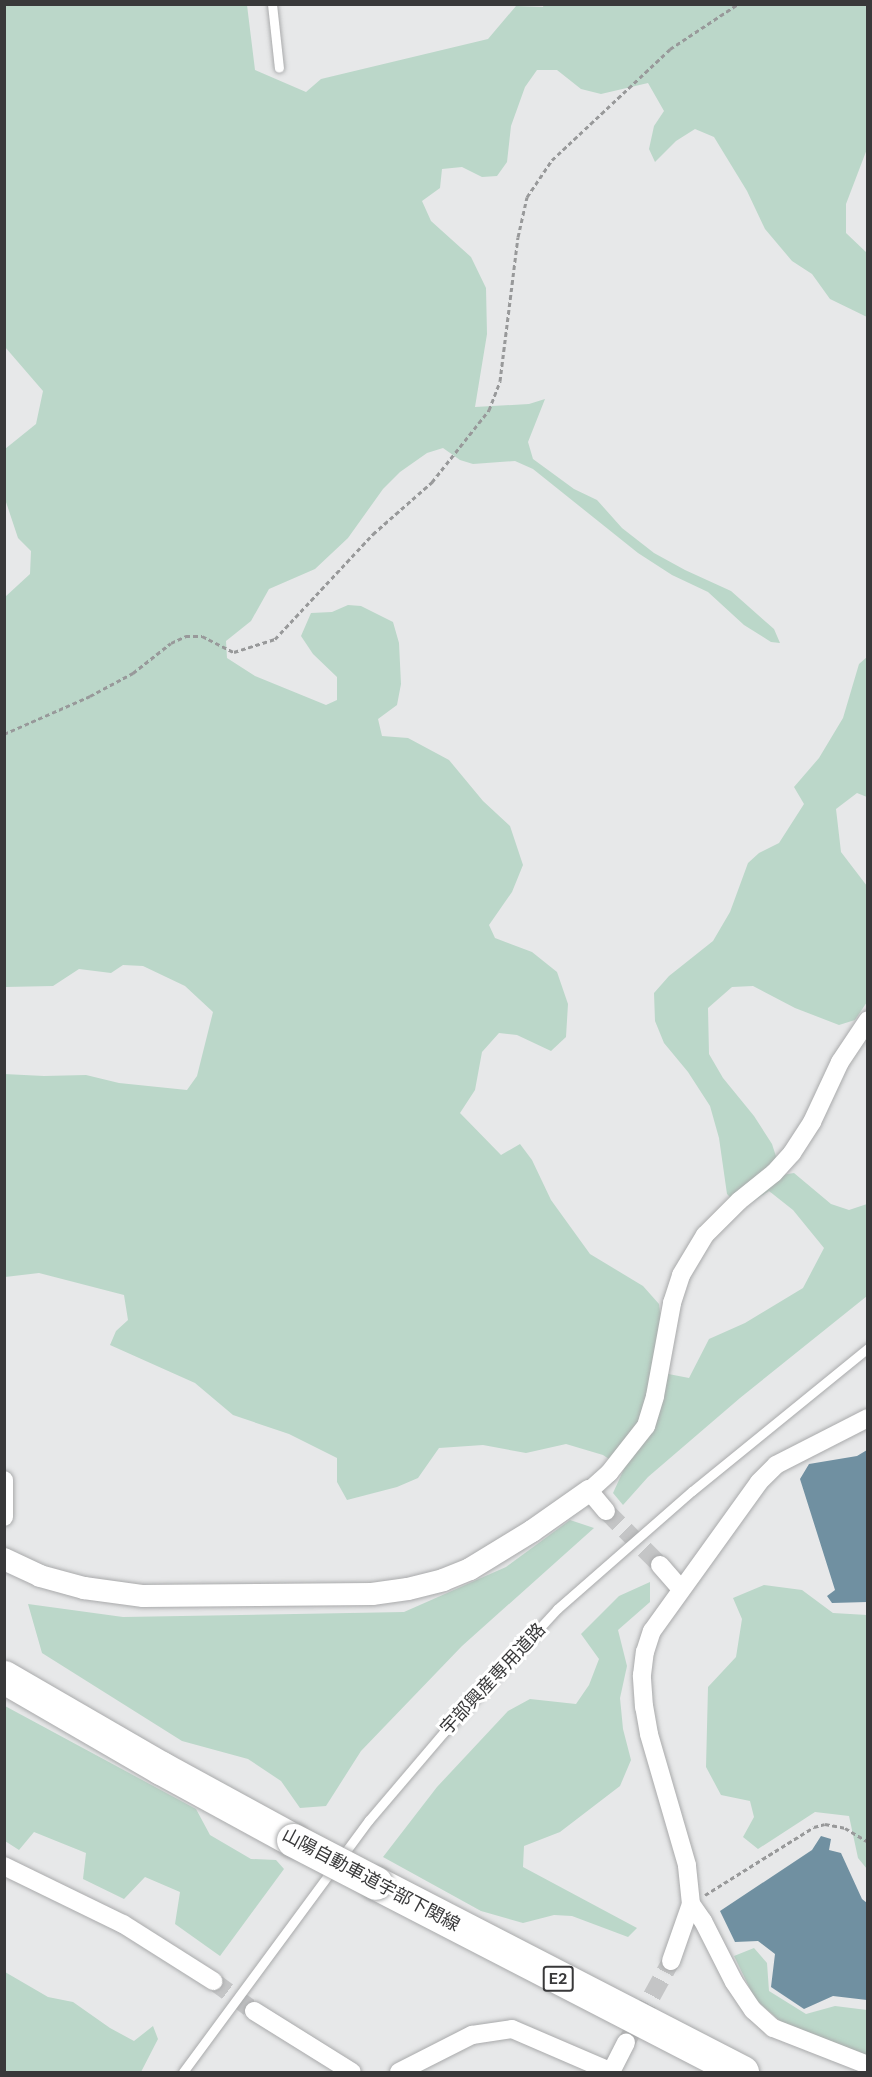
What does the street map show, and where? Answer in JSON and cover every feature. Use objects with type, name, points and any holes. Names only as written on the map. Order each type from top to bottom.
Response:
[{"type":"highway","name":"山陽自動車道宇部下関線","points":[[4,1677],[161,1768],[294,1840],[742,2073]]},
{"type":"street","points":[[4,1559],[40,1576],[84,1588],[143,1596],[372,1594],[408,1589],[443,1580],[470,1569],[532,1531],[589,1491],[609,1473],[646,1426],[655,1396],[672,1303],[681,1275],[690,1257],[705,1235],[774,1173],[792,1153],[812,1122],[840,1062],[867,1020]]},
{"type":"street","points":[[670,1960],[691,1904],[687,1864],[649,1734],[642,1675],[645,1652],[652,1631],[759,1482],[776,1465],[867,1418]]},
{"type":"street","points":[[4,1480],[4,1517]]},
{"type":"street","points":[[589,1491],[606,1511]]},
{"type":"street","points":[[660,1565],[681,1589]]},
{"type":"street","points":[[4,1866],[123,1924],[213,1981]]},
{"type":"street","points":[[691,1904],[703,1921],[734,1982],[753,2010],[772,2028],[867,2065]]},
{"type":"street","points":[[254,2012],[352,2073]]},
{"type":"street","points":[[399,2073],[472,2035],[512,2029],[611,2072],[626,2043]]},
{"type":"lane","points":[[272,4],[279,68]]},
{"type":"lane","name":"宇部興産専用道路","points":[[183,2073],[369,1820],[444,1732],[557,1609],[692,1491],[867,1348]]},
{"type":"path","points":[[4,734],[90,696],[133,673],[171,643],[186,636],[202,636],[234,652],[274,639],[373,534],[432,482],[489,410],[500,381],[518,237],[527,197],[552,160],[670,49],[738,4]]},
{"type":"path","points":[[691,1904],[814,1827],[825,1824],[845,1828],[867,1842]]},
{"type":"green space","points":[[544,4],[867,5],[867,149],[846,204],[846,233],[867,253],[867,317],[830,299],[812,274],[792,261],[765,229],[747,191],[714,137],[695,129],[676,141],[655,162],[649,149],[654,126],[664,111],[648,83],[601,94],[581,89],[557,70],[537,70],[525,87],[511,126],[507,162],[497,176],[482,177],[462,167],[442,169],[440,188],[422,201],[431,221],[471,257],[486,288],[487,334],[475,407],[529,404],[545,399],[528,442],[533,459],[574,489],[597,500],[622,528],[654,553],[731,591],[774,629],[780,643],[771,642],[744,625],[708,592],[672,575],[638,553],[533,469],[515,461],[473,464],[460,460],[443,448],[427,453],[400,472],[383,489],[348,538],[315,569],[269,589],[251,621],[226,641],[227,658],[255,676],[326,705],[337,700],[337,677],[313,654],[301,636],[311,613],[332,612],[348,605],[361,606],[393,622],[399,643],[401,684],[397,705],[378,719],[382,736],[408,738],[449,760],[483,801],[510,826],[523,865],[512,892],[489,925],[495,938],[532,952],[557,972],[568,1004],[566,1037],[551,1051],[517,1035],[499,1033],[482,1052],[475,1090],[460,1113],[501,1155],[520,1144],[532,1160],[551,1200],[590,1254],[643,1286],[659,1304],[662,1327],[653,1371],[689,1378],[709,1339],[745,1323],[803,1288],[824,1248],[793,1210],[769,1191],[742,1209],[727,1194],[719,1138],[710,1106],[688,1072],[664,1043],[655,1021],[654,993],[669,976],[713,941],[730,912],[748,863],[759,853],[779,843],[804,804],[794,787],[819,758],[843,718],[859,664],[867,657],[867,797],[857,793],[836,809],[841,852],[867,886],[867,1002],[855,1020],[839,1025],[795,1008],[753,986],[732,987],[708,1008],[709,1054],[723,1078],[754,1116],[772,1144],[782,1175],[794,1173],[831,1204],[849,1210],[867,1204],[867,1296],[740,1398],[648,1477],[623,1505],[613,1493],[624,1469],[603,1455],[566,1444],[526,1453],[483,1445],[439,1448],[418,1478],[397,1487],[347,1500],[337,1482],[337,1458],[289,1434],[233,1415],[195,1383],[110,1345],[116,1331],[128,1320],[124,1295],[39,1273],[5,1277],[4,1074],[86,1075],[119,1083],[187,1090],[197,1076],[213,1012],[185,986],[143,966],[123,965],[111,973],[79,969],[53,986],[5,987],[5,597],[30,574],[31,551],[18,538],[5,499],[5,449],[36,424],[43,391],[5,347],[5,5],[247,5],[255,70],[306,92],[321,79],[488,39],[516,6],[543,7]]},
{"type":"green space","points":[[570,1520],[594,1528],[462,1646],[361,1751],[326,1806],[300,1808],[281,1781],[248,1759],[182,1741],[42,1653],[28,1604],[123,1617],[404,1612],[506,1567]]},
{"type":"green space","points":[[650,1582],[650,1602],[618,1630],[627,1666],[620,1698],[623,1729],[631,1760],[620,1786],[560,1832],[524,1846],[523,1867],[637,1928],[628,1937],[572,1916],[554,1915],[523,1923],[481,1911],[383,1857],[437,1787],[508,1711],[530,1699],[576,1704],[589,1685],[599,1659],[581,1634],[619,1596]]},
{"type":"green space","points":[[764,1585],[802,1590],[833,1613],[867,1615],[867,1869],[858,1858],[849,1816],[815,1812],[758,1849],[743,1837],[754,1817],[750,1801],[721,1795],[706,1767],[708,1687],[736,1657],[742,1619],[733,1598]]},
{"type":"green space","points":[[5,1706],[196,1809],[210,1835],[251,1859],[276,1860],[284,1869],[220,1956],[175,1924],[180,1892],[145,1877],[124,1899],[83,1879],[86,1853],[34,1832],[19,1850],[5,1841]]},
{"type":"green space","points":[[754,1948],[767,1963],[769,1991],[806,2014],[835,2006],[867,2010],[867,2058],[787,2027],[755,1999],[734,1956]]},
{"type":"green space","points":[[5,1972],[48,1997],[73,2002],[110,2028],[134,2041],[153,2026],[158,2039],[141,2072],[5,2072]]},
{"type":"water","points":[[867,1450],[867,1602],[832,1603],[827,1596],[835,1590],[800,1479],[809,1464],[857,1456]]},
{"type":"water","points":[[821,1836],[831,1839],[829,1850],[841,1853],[862,1899],[867,1903],[867,2000],[833,1996],[804,2009],[771,1987],[775,1954],[758,1941],[735,1942],[720,1911],[812,1850]]},
{"type":"tunnel","points":[[606,1511],[660,1565]]},
{"type":"tunnel","points":[[626,2043],[671,1961]]},
{"type":"tunnel","points":[[213,1981],[254,2011]]}]
